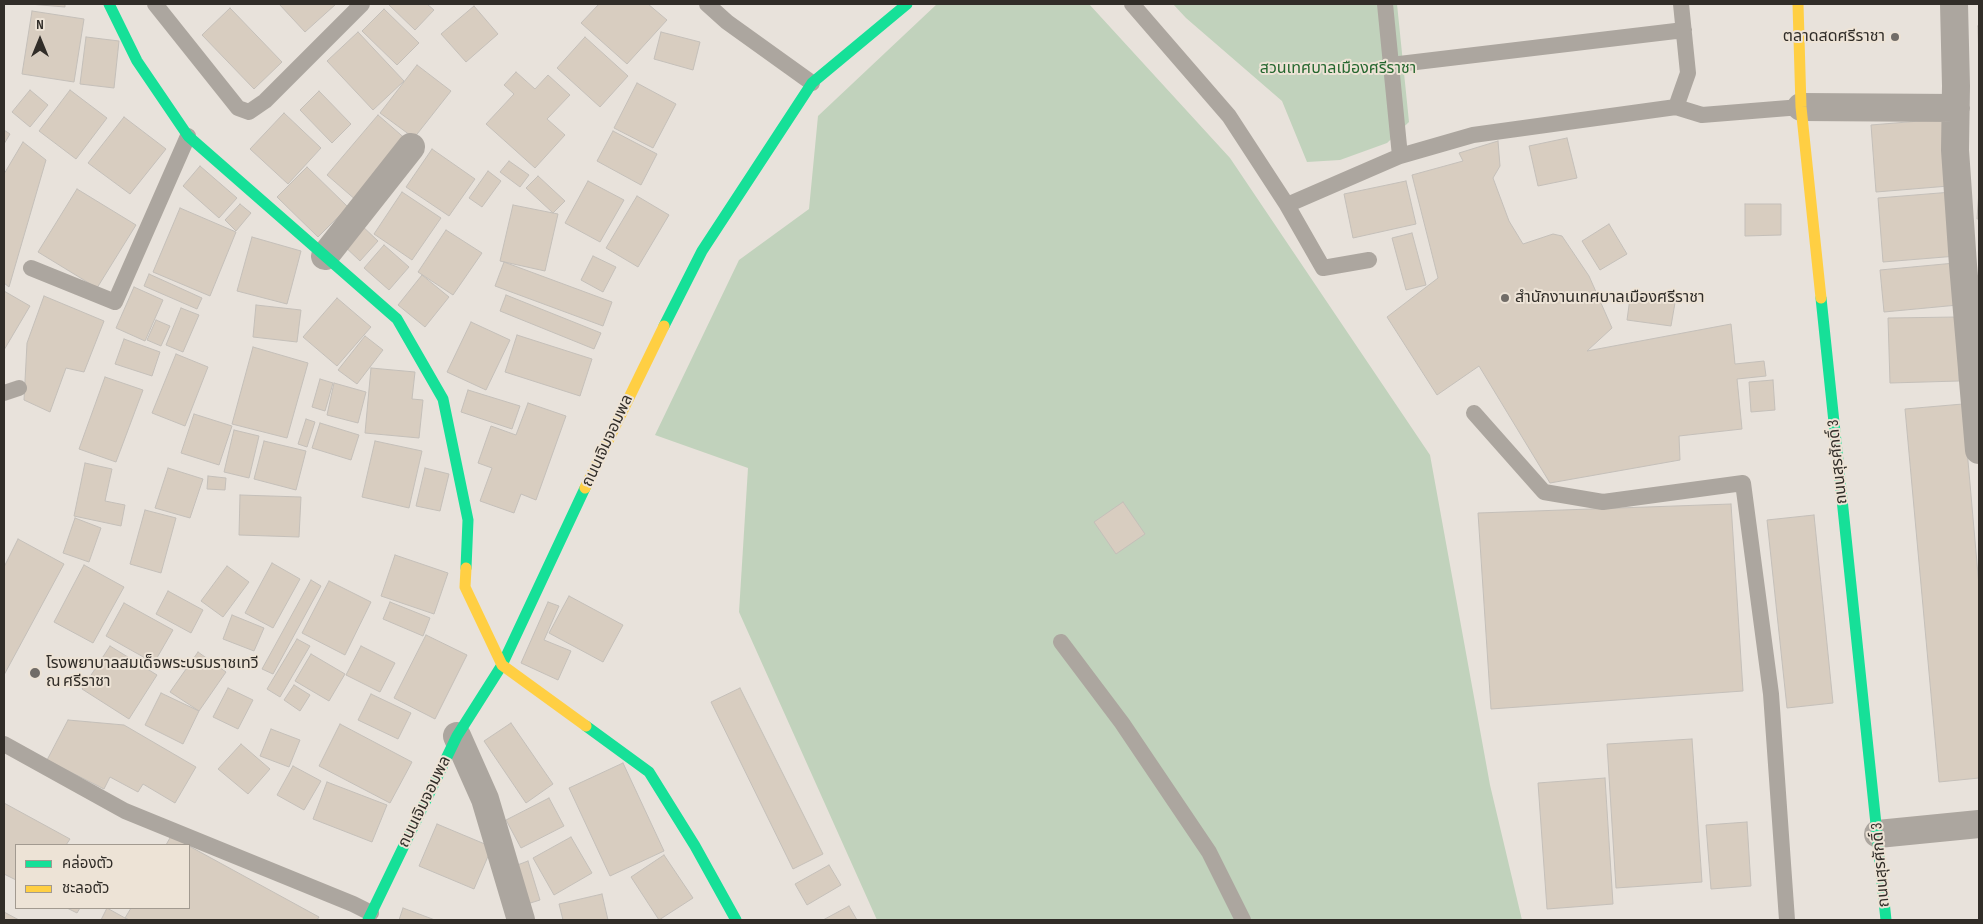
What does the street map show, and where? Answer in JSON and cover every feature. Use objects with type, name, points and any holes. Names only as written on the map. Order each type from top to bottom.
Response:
[{"type":"main road","points":[[109,4],[137,61],[188,136],[397,319],[443,399],[468,520],[465,587],[502,665],[649,772],[695,846],[736,920]]},
{"type":"main road","name":"ถนนเจิมจอมพล","points":[[370,917],[457,736],[502,665],[616,422],[702,252],[812,83],[907,4]]},
{"type":"main road","name":"ถนนสุรศักดิ์ 3","points":[[1798,4],[1801,107],[1886,920]]},
{"type":"street","points":[[1954,4],[1955,150],[1979,450]]},
{"type":"street","points":[[1801,107],[1956,108]]},
{"type":"street","points":[[324,256],[411,147]]},
{"type":"street","points":[[457,736],[485,799],[521,920]]},
{"type":"street","points":[[1878,834],[1979,824]]},
{"type":"lane","points":[[155,4],[238,108],[249,112],[265,101],[362,4]]},
{"type":"lane","points":[[707,4],[728,22],[812,83]]},
{"type":"lane","points":[[1132,4],[1229,116],[1287,205],[1323,268],[1369,260]]},
{"type":"lane","points":[[1384,4],[1400,156]]},
{"type":"lane","points":[[1676,107],[1688,73],[1681,4]]},
{"type":"lane","points":[[1391,66],[1684,30]]},
{"type":"lane","points":[[1287,205],[1400,156],[1473,135],[1676,107],[1702,115],[1801,107]]},
{"type":"lane","points":[[31,268],[115,302],[188,136]]},
{"type":"lane","points":[[4,393],[19,388]]},
{"type":"lane","points":[[1474,413],[1544,492],[1603,502],[1743,483],[1771,694],[1787,920]]},
{"type":"lane","points":[[1061,642],[1122,723],[1209,852],[1243,920]]},
{"type":"lane","points":[[4,744],[125,811],[354,904],[370,917]]},
{"type":"green space","points":[[937,4],[1089,4],[1230,158],[1430,455],[1490,785],[1522,920],[877,920],[739,612],[748,468],[655,435],[739,260],[809,209],[818,116]]},
{"type":"green space","name":"สวนเทศบาลเมืองศรีราชา","points":[[1173,4],[1397,4],[1409,122],[1387,143],[1340,160],[1307,162],[1282,101],[1186,18]]},
{"type":"building","points":[[29,4],[65,4],[65,7]]},
{"type":"building","points":[[279,4],[336,4],[305,32]]},
{"type":"building","points":[[388,4],[427,4],[434,10],[415,30]]},
{"type":"building","points":[[599,4],[648,4],[667,20],[627,64],[581,23]]},
{"type":"building","points":[[474,6],[498,34],[466,62],[441,34]]},
{"type":"building","points":[[230,8],[282,62],[254,89],[202,35]]},
{"type":"building","points":[[384,9],[419,43],[397,65],[362,31]]},
{"type":"building","points":[[32,11],[84,19],[74,82],[22,74]]},
{"type":"building","points":[[1978,26],[1979,26],[1979,63]]},
{"type":"building","points":[[358,32],[404,81],[373,110],[327,61]]},
{"type":"building","points":[[661,32],[700,42],[693,70],[654,59]]},
{"type":"building","points":[[86,37],[119,41],[114,88],[80,84]]},
{"type":"building","points":[[585,37],[628,76],[600,107],[557,68]]},
{"type":"building","points":[[417,65],[451,91],[414,138],[380,113]]},
{"type":"building","points":[[516,72],[535,89],[548,75],[570,95],[547,119],[565,135],[535,168],[486,124],[514,94],[504,85]]},
{"type":"building","points":[[637,83],[676,104],[653,148],[614,128]]},
{"type":"building","points":[[30,90],[48,105],[30,127],[12,112]]},
{"type":"building","points":[[70,90],[107,118],[76,159],[39,131]]},
{"type":"building","points":[[319,91],[351,124],[332,143],[300,110]]},
{"type":"building","points":[[284,113],[321,148],[288,184],[250,149]]},
{"type":"building","points":[[378,115],[408,141],[357,201],[327,175]]},
{"type":"building","points":[[124,117],[166,149],[130,194],[88,163]]},
{"type":"building","points":[[1944,119],[1949,186],[1876,192],[1871,125]]},
{"type":"building","points":[[4,130],[10,134],[4,144]]},
{"type":"building","points":[[613,131],[657,154],[641,185],[597,161]]},
{"type":"building","points":[[1567,138],[1577,178],[1538,186],[1529,146]]},
{"type":"building","name":"สำนักงานเทศบาลเมืองศรีราชา","points":[[1498,141],[1500,166],[1493,178],[1509,221],[1523,244],[1553,234],[1562,236],[1589,276],[1612,328],[1587,351],[1731,324],[1735,364],[1764,361],[1766,376],[1737,379],[1742,429],[1679,436],[1680,460],[1550,483],[1479,366],[1437,395],[1387,317],[1438,278],[1412,175],[1463,161],[1459,153]]},
{"type":"building","points":[[23,142],[46,160],[9,287],[4,283],[4,174]]},
{"type":"building","points":[[432,149],[475,179],[449,216],[406,187]]},
{"type":"building","points":[[509,161],[529,175],[520,187],[500,172]]},
{"type":"building","points":[[200,166],[237,198],[219,218],[183,186]]},
{"type":"building","points":[[307,167],[348,207],[318,237],[277,197]]},
{"type":"building","points":[[488,171],[501,181],[482,207],[469,198]]},
{"type":"building","points":[[538,176],[565,201],[553,213],[526,188]]},
{"type":"building","points":[[588,181],[624,200],[600,242],[565,223]]},
{"type":"building","points":[[1406,181],[1416,224],[1353,238],[1344,194]]},
{"type":"building","points":[[77,189],[136,225],[97,288],[38,252]]},
{"type":"building","points":[[1979,191],[1979,219],[1977,219]]},
{"type":"building","points":[[402,192],[441,218],[412,260],[374,234]]},
{"type":"building","points":[[1952,192],[1957,256],[1883,262],[1878,198]]},
{"type":"building","points":[[637,196],[669,215],[638,267],[606,248]]},
{"type":"building","points":[[240,204],[251,213],[236,231],[225,220]]},
{"type":"building","points":[[1745,204],[1781,204],[1781,235],[1745,236]]},
{"type":"building","points":[[513,205],[558,214],[545,271],[500,261]]},
{"type":"building","points":[[180,208],[236,232],[210,296],[153,272]]},
{"type":"building","points":[[359,223],[378,241],[360,261],[341,243]]},
{"type":"building","points":[[1609,224],[1627,254],[1600,270],[1582,241]]},
{"type":"building","points":[[446,230],[482,253],[453,295],[418,272]]},
{"type":"building","points":[[1412,233],[1426,285],[1406,290],[1392,238]]},
{"type":"building","points":[[252,237],[301,251],[287,304],[237,291]]},
{"type":"building","points":[[384,245],[409,267],[389,290],[364,268]]},
{"type":"building","points":[[593,256],[616,267],[603,292],[581,280]]},
{"type":"building","points":[[504,262],[612,302],[603,326],[495,286]]},
{"type":"building","points":[[1955,263],[1958,305],[1884,312],[1880,270]]},
{"type":"building","points":[[149,274],[202,298],[197,309],[144,286]]},
{"type":"building","points":[[422,275],[449,297],[425,327],[398,305]]},
{"type":"building","points":[[134,287],[163,300],[145,341],[116,328]]},
{"type":"building","points":[[4,291],[30,306],[4,350]]},
{"type":"building","points":[[1631,291],[1676,297],[1671,326],[1627,320]]},
{"type":"building","points":[[506,295],[601,333],[594,349],[500,311]]},
{"type":"building","points":[[44,296],[104,321],[84,372],[66,368],[50,412],[24,400],[27,343]]},
{"type":"building","points":[[337,298],[371,327],[337,366],[303,337]]},
{"type":"building","points":[[256,305],[301,310],[297,342],[253,337]]},
{"type":"building","points":[[181,308],[199,315],[183,352],[166,345]]},
{"type":"building","points":[[1958,317],[1959,381],[1890,383],[1888,318]]},
{"type":"building","points":[[156,320],[170,326],[161,346],[147,340]]},
{"type":"building","points":[[471,322],[510,340],[486,390],[447,372]]},
{"type":"building","points":[[517,335],[592,359],[580,396],[505,372]]},
{"type":"building","points":[[365,336],[383,350],[357,384],[338,370]]},
{"type":"building","points":[[124,339],[160,352],[152,376],[115,364]]},
{"type":"building","points":[[253,347],[308,363],[287,438],[232,424]]},
{"type":"building","points":[[176,354],[208,367],[185,426],[152,413]]},
{"type":"building","points":[[371,368],[415,372],[412,399],[423,400],[419,438],[365,433]]},
{"type":"building","points":[[105,377],[143,390],[116,462],[79,449]]},
{"type":"building","points":[[320,379],[333,383],[325,411],[312,407]]},
{"type":"building","points":[[1773,380],[1775,410],[1751,412],[1749,382]]},
{"type":"building","points":[[334,383],[366,392],[358,423],[327,415]]},
{"type":"building","points":[[468,390],[520,406],[512,429],[461,412]]},
{"type":"building","points":[[528,403],[566,416],[536,500],[521,494],[514,513],[480,501],[492,468],[478,463],[491,426],[516,435]]},
{"type":"building","points":[[1963,404],[1979,586],[1979,778],[1939,782],[1905,409]]},
{"type":"building","points":[[194,414],[232,426],[219,465],[181,453]]},
{"type":"building","points":[[306,419],[315,422],[307,447],[298,444]]},
{"type":"building","points":[[320,423],[359,435],[351,460],[312,448]]},
{"type":"building","points":[[234,430],[259,436],[249,478],[224,472]]},
{"type":"building","points":[[264,441],[306,451],[296,490],[254,479]]},
{"type":"building","points":[[375,441],[422,451],[409,508],[362,497]]},
{"type":"building","points":[[85,463],[112,469],[105,501],[125,505],[121,526],[74,516]]},
{"type":"building","points":[[168,468],[203,479],[190,518],[155,508]]},
{"type":"building","points":[[425,468],[449,474],[440,511],[416,506]]},
{"type":"building","points":[[208,476],[226,478],[225,490],[207,489]]},
{"type":"building","points":[[240,495],[301,497],[299,537],[239,535]]},
{"type":"building","points":[[1123,502],[1145,534],[1116,554],[1094,522]]},
{"type":"building","points":[[1731,504],[1743,691],[1491,709],[1478,513]]},
{"type":"building","points":[[145,510],[176,518],[161,573],[130,564]]},
{"type":"building","points":[[1814,515],[1833,703],[1787,708],[1767,520]]},
{"type":"building","points":[[75,518],[101,528],[89,562],[63,553]]},
{"type":"building","points":[[18,539],[64,564],[4,675],[4,567]]},
{"type":"building","points":[[395,555],[448,573],[434,614],[381,596]]},
{"type":"building","points":[[272,563],[300,579],[273,628],[245,613]]},
{"type":"building","points":[[84,565],[124,587],[93,643],[54,622]]},
{"type":"building","points":[[227,566],[249,582],[223,617],[201,601]]},
{"type":"building","points":[[311,580],[321,586],[273,674],[262,669]]},
{"type":"building","points":[[329,581],[371,602],[345,655],[302,633]]},
{"type":"building","points":[[168,591],[203,610],[191,633],[156,614]]},
{"type":"building","points":[[569,596],[623,625],[603,662],[549,633]]},
{"type":"building","points":[[390,602],[430,618],[423,636],[383,619]]},
{"type":"building","points":[[548,602],[559,606],[544,640],[571,651],[558,680],[521,663]]},
{"type":"building","points":[[124,603],[173,630],[154,663],[106,636]]},
{"type":"building","points":[[232,615],[264,628],[254,651],[223,639]]},
{"type":"building","points":[[426,635],[467,655],[435,719],[394,698]]},
{"type":"building","points":[[297,639],[310,646],[280,697],[267,689]]},
{"type":"building","points":[[110,646],[157,675],[129,719],[82,689]]},
{"type":"building","points":[[361,646],[395,663],[380,692],[346,675]]},
{"type":"building","points":[[198,652],[226,672],[199,711],[170,692]]},
{"type":"building","points":[[311,654],[345,674],[329,701],[295,681]]},
{"type":"building","points":[[294,685],[310,695],[300,711],[284,700]]},
{"type":"building","points":[[228,688],[253,700],[238,729],[213,717]]},
{"type":"building","points":[[740,688],[823,854],[793,869],[711,702]]},
{"type":"building","points":[[161,693],[199,711],[183,744],[145,725]]},
{"type":"building","points":[[371,694],[411,713],[398,739],[358,720]]},
{"type":"building","points":[[68,720],[124,725],[196,767],[175,803],[143,784],[138,792],[110,777],[104,789],[47,760]]},
{"type":"building","points":[[511,723],[553,784],[526,803],[484,741]]},
{"type":"building","points":[[340,724],[412,762],[390,803],[319,766]]},
{"type":"building","points":[[271,729],[300,740],[289,767],[260,756]]},
{"type":"building","points":[[1692,739],[1702,882],[1616,888],[1607,744]]},
{"type":"building","points":[[241,744],[270,769],[248,794],[218,769]]},
{"type":"building","points":[[623,763],[664,851],[610,876],[569,788]]},
{"type":"building","points":[[293,766],[321,781],[304,810],[277,795]]},
{"type":"building","points":[[1605,778],[1613,904],[1547,909],[1538,783]]},
{"type":"building","points":[[327,782],[387,805],[372,842],[313,819]]},
{"type":"building","points":[[549,798],[564,826],[521,848],[506,820]]},
{"type":"building","points":[[4,803],[70,839],[67,844],[15,844],[15,880],[4,874]]},
{"type":"building","points":[[1747,822],[1751,886],[1711,889],[1706,825]]},
{"type":"building","points":[[437,824],[492,847],[474,889],[419,866]]},
{"type":"building","points":[[171,836],[186,844],[167,844]]},
{"type":"building","points":[[571,837],[592,873],[554,895],[533,858]]},
{"type":"building","points":[[190,847],[319,917],[317,920],[129,920],[125,918],[130,909],[190,909]]},
{"type":"building","points":[[664,855],[693,898],[659,920],[631,877]]},
{"type":"building","points":[[528,861],[540,900],[524,905],[512,867]]},
{"type":"building","points":[[829,865],[841,885],[807,905],[795,884]]},
{"type":"building","points":[[602,894],[608,920],[563,920],[559,904]]},
{"type":"building","points":[[849,906],[857,920],[823,920]]},
{"type":"building","points":[[403,908],[435,920],[399,920]]},
{"type":"building","points":[[69,909],[79,909],[77,913]]},
{"type":"building","points":[[106,909],[109,909],[129,920],[101,920]]},
{"type":"building","points":[[4,912],[19,920],[4,920]]},
{"type":"traffic: fast","points":[[109,4],[137,61],[188,136],[397,319],[443,399],[468,520],[466,568]]},
{"type":"traffic: fast","points":[[664,326],[702,251],[812,83],[907,4]]},
{"type":"traffic: fast","points":[[1821,298],[1886,920]]},
{"type":"traffic: fast","points":[[368,920],[457,736],[502,665],[585,488]]},
{"type":"traffic: fast","points":[[586,726],[649,772],[695,846],[736,920]]},
{"type":"traffic: slow","points":[[1798,4],[1801,107],[1821,298]]},
{"type":"traffic: slow","points":[[585,488],[664,326]]},
{"type":"traffic: slow","points":[[466,568],[465,587],[502,665],[586,726]]},
{"type":"place","name":"ตลาดสดศรีราชา","points":[[1895,37]]},
{"type":"place","name":"สำนักงานเทศบาลเมืองศรีราชา","points":[[1505,298]]},
{"type":"place","name":"โรงพยาบาลสมเด็จพระบรมราชเทวี ณ ศรีราชา","points":[[35,673]]}]
